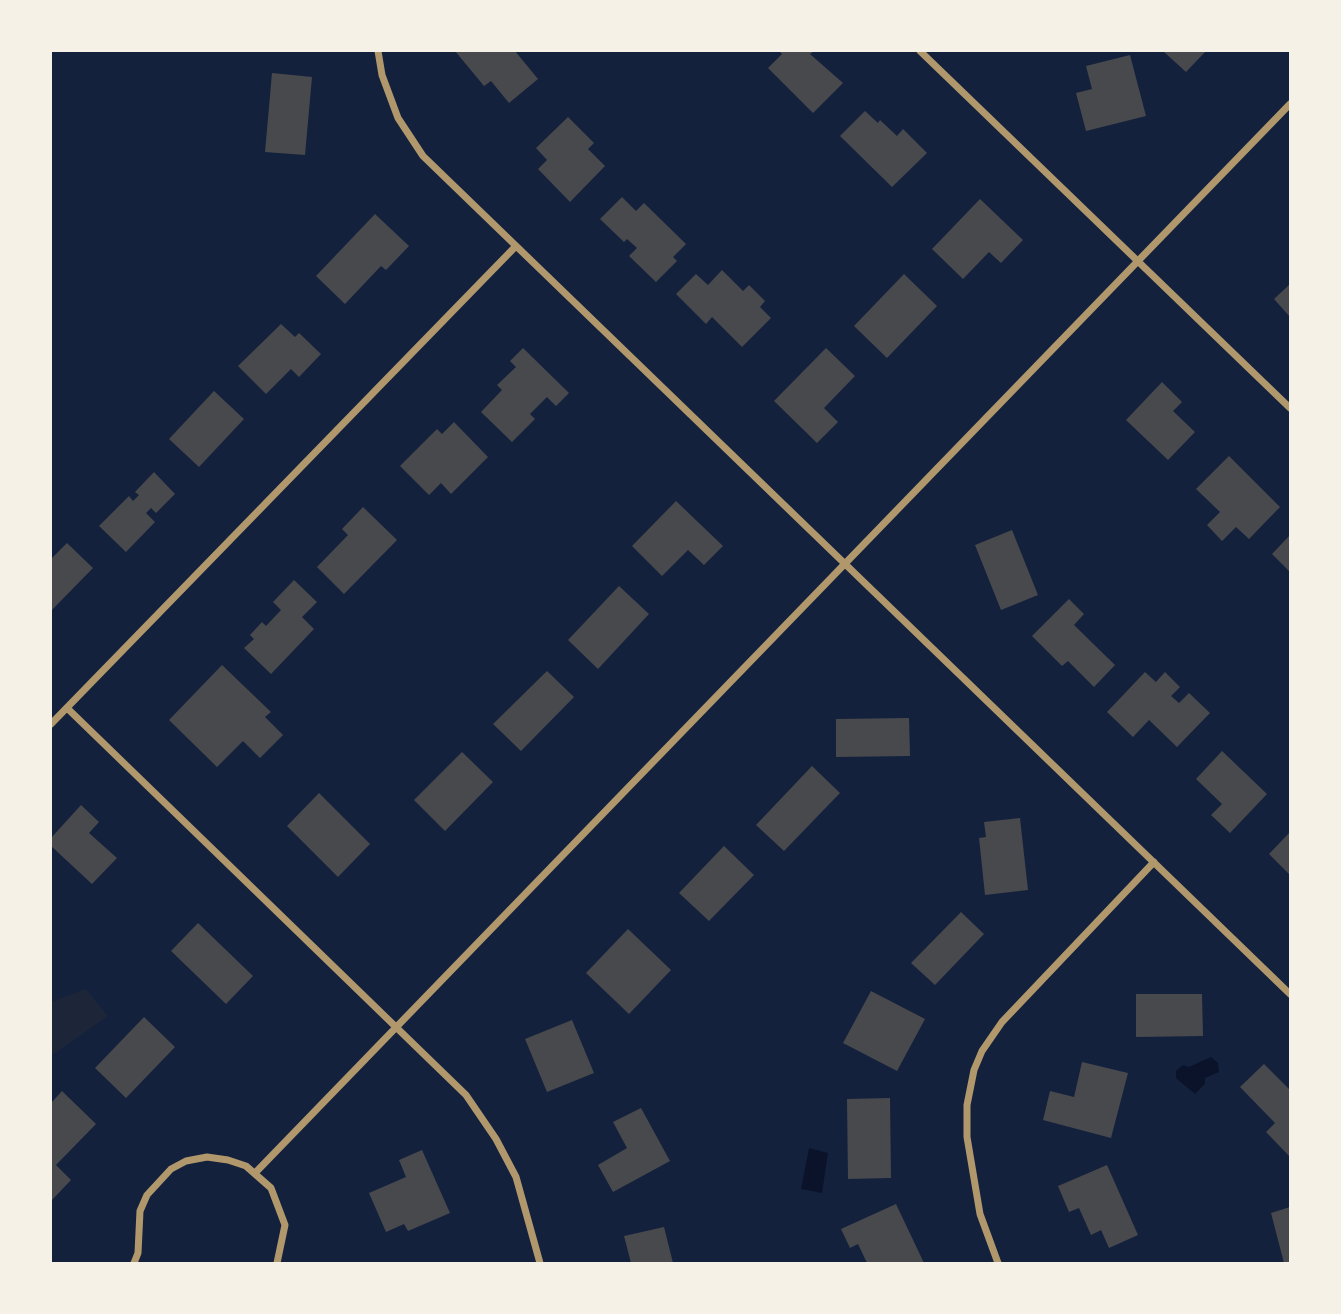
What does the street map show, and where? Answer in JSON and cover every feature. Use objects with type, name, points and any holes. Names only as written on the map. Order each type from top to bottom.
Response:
[{"type":"street","points":[[377,51],[389,97],[423,156],[1290,994]]},
{"type":"street","points":[[920,51],[1290,408]]},
{"type":"street","points":[[256,1172],[1290,104]]},
{"type":"street","points":[[51,724],[515,247]]},
{"type":"street","points":[[67,708],[466,1095],[484,1119],[524,1197],[540,1263]]},
{"type":"street","points":[[998,1263],[981,1214],[967,1137],[967,1105],[974,1070],[982,1051],[1002,1022],[1154,862]]},
{"type":"street","points":[[134,1263],[138,1254],[140,1211],[155,1183],[171,1169],[186,1161],[218,1158],[237,1162],[256,1172],[271,1188],[283,1213],[284,1238],[278,1263]]},
{"type":"shaded area","points":[[86,989],[108,1016],[51,1056],[51,1002]]},
{"type":"shaded area","points":[[1211,1057],[1218,1063],[1219,1072],[1205,1078],[1205,1084],[1195,1094],[1176,1078],[1176,1071],[1183,1065],[1189,1067]]},
{"type":"shaded area","points":[[809,1148],[828,1153],[822,1193],[801,1189]]},
{"type":"building","points":[[455,51],[515,51],[538,79],[509,103],[491,81],[484,86]]},
{"type":"building","points":[[779,51],[814,51],[810,54],[843,83],[813,113],[768,68],[782,54]]},
{"type":"building","points":[[1163,51],[1206,51],[1186,72]]},
{"type":"building","points":[[1130,55],[1146,116],[1086,131],[1076,93],[1092,89],[1086,66]]},
{"type":"building","points":[[272,73],[312,77],[305,155],[265,152]]},
{"type":"building","points":[[865,111],[878,123],[880,120],[897,136],[903,129],[927,153],[892,187],[840,136]]},
{"type":"building","points":[[568,117],[594,143],[588,149],[605,166],[570,202],[538,169],[547,160],[536,148]]},
{"type":"building","points":[[622,197],[636,211],[644,203],[686,244],[673,257],[677,261],[656,282],[629,256],[637,248],[627,239],[624,242],[600,219]]},
{"type":"building","points":[[980,199],[1023,240],[1001,263],[989,252],[963,279],[932,249]]},
{"type":"building","points":[[375,214],[409,246],[386,270],[381,266],[345,304],[316,276]]},
{"type":"building","points":[[722,270],[743,291],[749,285],[765,301],[760,307],[771,318],[742,347],[712,317],[706,324],[676,294],[696,274],[708,285]]},
{"type":"building","points":[[904,274],[937,306],[887,358],[854,326]]},
{"type":"building","points":[[1290,284],[1290,317],[1274,299]]},
{"type":"building","points":[[281,324],[295,337],[299,333],[321,354],[299,377],[291,369],[266,394],[238,366]]},
{"type":"building","points":[[523,348],[569,393],[556,406],[547,397],[530,414],[535,419],[512,442],[481,412],[502,390],[497,385],[516,367],[510,361]]},
{"type":"building","points":[[826,348],[855,376],[824,408],[838,422],[817,443],[774,401]]},
{"type":"building","points":[[1162,382],[1182,402],[1173,411],[1195,432],[1168,460],[1126,420]]},
{"type":"building","points":[[214,391],[244,419],[199,467],[169,439]]},
{"type":"building","points":[[454,422],[488,457],[451,494],[441,483],[429,495],[400,466],[437,429],[442,434]]},
{"type":"building","points":[[1229,456],[1280,507],[1249,539],[1236,527],[1222,541],[1207,525],[1220,512],[1196,489]]},
{"type":"building","points":[[154,472],[175,494],[156,513],[151,508],[146,513],[155,522],[126,552],[99,526],[129,496],[133,501],[139,495],[135,492]]},
{"type":"building","points":[[676,501],[723,546],[704,565],[688,550],[662,576],[632,546]]},
{"type":"building","points":[[363,507],[397,540],[344,594],[317,567],[348,535],[342,529]]},
{"type":"building","points":[[1012,530],[1038,595],[1001,610],[975,545]]},
{"type":"building","points":[[1290,535],[1290,572],[1272,554]]},
{"type":"building","points":[[67,543],[93,568],[51,611],[51,559]]},
{"type":"building","points":[[294,580],[317,602],[302,617],[314,629],[271,674],[244,648],[254,639],[250,635],[262,622],[266,626],[281,610],[273,602]]},
{"type":"building","points":[[619,586],[649,614],[598,669],[568,640]]},
{"type":"building","points":[[1069,599],[1084,614],[1074,625],[1115,665],[1094,687],[1068,661],[1062,666],[1032,636]]},
{"type":"building","points":[[222,665],[271,712],[265,717],[283,735],[260,758],[243,741],[217,767],[169,720]]},
{"type":"building","points":[[547,671],[574,697],[521,751],[493,724]]},
{"type":"building","points":[[1145,672],[1156,682],[1165,672],[1180,687],[1171,696],[1179,703],[1189,693],[1210,713],[1177,747],[1149,720],[1133,737],[1107,712]]},
{"type":"building","points":[[909,718],[910,756],[836,757],[836,719]]},
{"type":"building","points":[[1222,751],[1267,794],[1230,833],[1211,815],[1222,804],[1196,779]]},
{"type":"building","points":[[462,752],[493,782],[445,831],[414,800]]},
{"type":"building","points":[[812,766],[840,793],[784,851],[756,825]]},
{"type":"building","points":[[319,793],[370,844],[338,877],[287,826]]},
{"type":"building","points":[[81,805],[99,822],[89,833],[117,858],[92,884],[51,846],[51,838]]},
{"type":"building","points":[[1020,818],[1028,890],[985,895],[979,838],[986,837],[984,822]]},
{"type":"building","points":[[1290,832],[1290,875],[1269,854]]},
{"type":"building","points":[[724,846],[754,875],[709,921],[679,893]]},
{"type":"building","points":[[961,912],[984,934],[935,985],[911,963]]},
{"type":"building","points":[[198,923],[253,976],[226,1004],[171,951]]},
{"type":"building","points":[[628,929],[671,970],[629,1014],[586,973]]},
{"type":"building","points":[[871,991],[925,1019],[897,1071],[843,1043]]},
{"type":"building","points":[[1136,994],[1202,994],[1203,1036],[1136,1037]]},
{"type":"building","points":[[144,1017],[175,1047],[126,1098],[95,1068]]},
{"type":"building","points":[[572,1020],[594,1073],[547,1092],[525,1039]]},
{"type":"building","points":[[1082,1062],[1128,1073],[1111,1138],[1043,1120],[1050,1091],[1074,1097]]},
{"type":"building","points":[[1264,1064],[1290,1090],[1290,1157],[1266,1132],[1275,1123],[1240,1087]]},
{"type":"building","points":[[62,1091],[96,1124],[56,1165],[71,1180],[51,1201],[51,1103]]},
{"type":"building","points":[[890,1098],[891,1178],[848,1179],[847,1099]]},
{"type":"building","points":[[641,1108],[670,1161],[613,1192],[598,1165],[627,1148],[613,1122]]},
{"type":"building","points":[[422,1150],[450,1213],[408,1231],[404,1224],[386,1232],[369,1193],[406,1177],[399,1160]]},
{"type":"building","points":[[1107,1165],[1138,1235],[1109,1248],[1101,1230],[1091,1235],[1079,1208],[1069,1212],[1058,1186]]},
{"type":"building","points":[[896,1204],[924,1263],[867,1263],[858,1244],[850,1248],[841,1229]]},
{"type":"building","points":[[1290,1207],[1290,1263],[1284,1263],[1271,1213]]},
{"type":"building","points":[[664,1227],[673,1263],[631,1263],[624,1236]]}]
